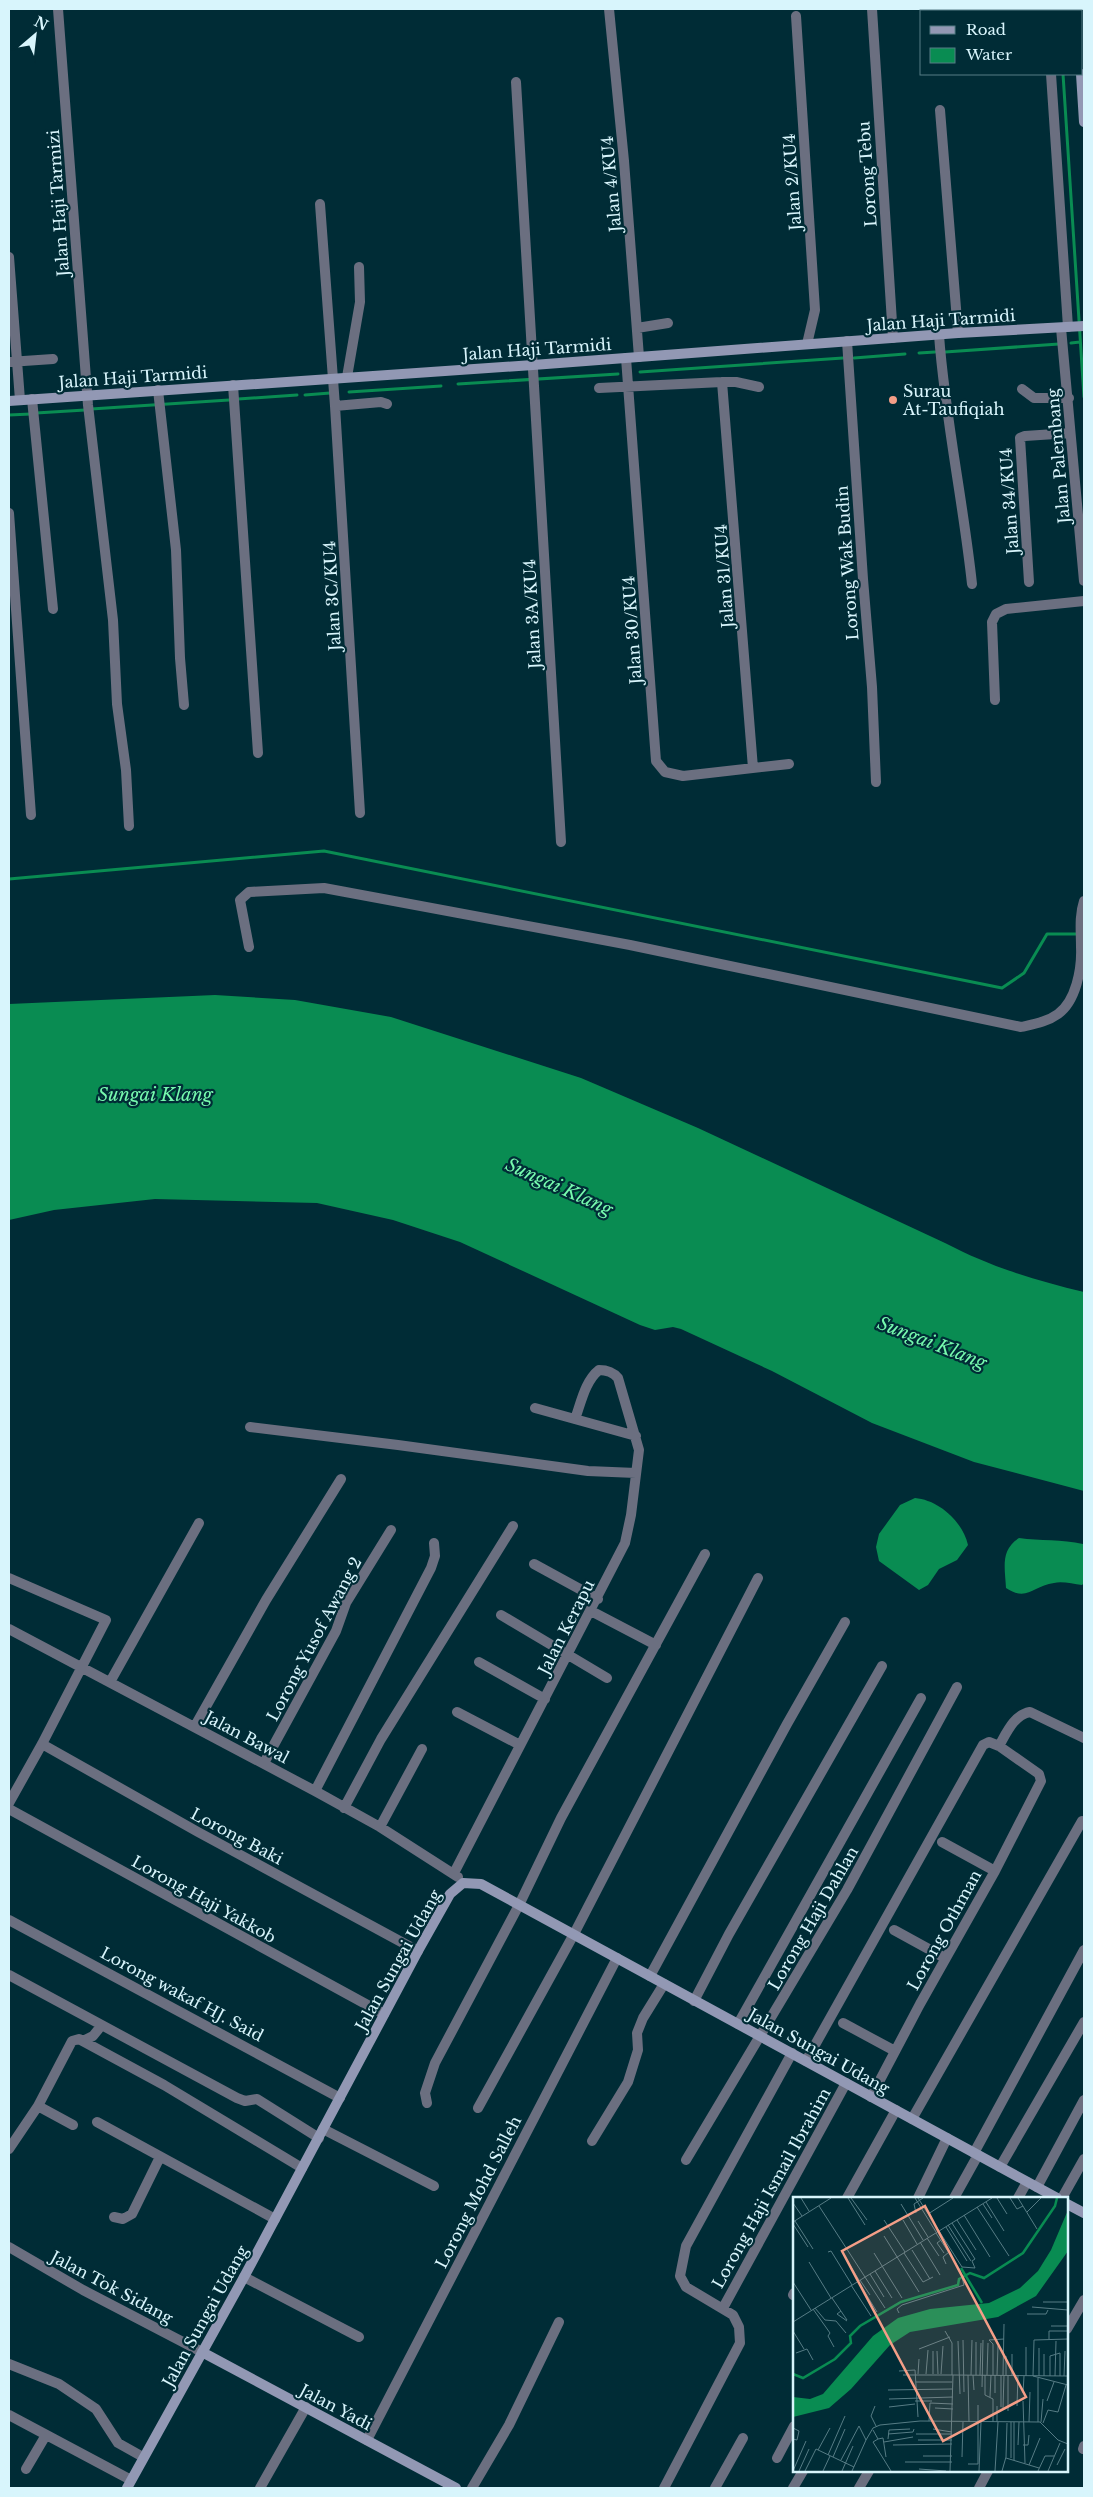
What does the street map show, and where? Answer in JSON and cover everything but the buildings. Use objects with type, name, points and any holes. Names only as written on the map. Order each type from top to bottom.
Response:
[{"type":"street","name":"Jalan Haji Tarmizi","points":[[58,9],[88,395],[113,620],[118,704],[126,770],[130,826]]},
{"type":"street","name":"Jalan 4/KU4","points":[[609,9],[624,161],[639,357]]},
{"type":"street","name":"Lorong Tebu","points":[[872,9],[893,338]]},
{"type":"street","name":"Jalan 2/KU4","points":[[796,16],[815,310],[807,344]]},
{"type":"street","name":"Jalan Palembang","points":[[1051,75],[1072,327],[1069,398],[1070,433],[1084,581]]},
{"type":"street","points":[[1080,75],[1083,91],[1084,122]]},
{"type":"street","name":"Jalan 3A/KU4","points":[[516,82],[561,842]]},
{"type":"street","points":[[940,110],[958,333]]},
{"type":"street","name":"Jalan 3C/KU4","points":[[320,204],[335,406],[360,813]]},
{"type":"street","points":[[9,257],[12,362],[20,400]]},
{"type":"street","points":[[347,377],[360,302],[360,267]]},
{"type":"street","points":[[637,328],[668,323]]},
{"type":"street","name":"Jalan Haji Tarmidi","points":[[9,400],[88,395],[158,395],[233,385],[347,377],[533,375],[626,358],[958,333],[1072,327]]},
{"type":"street","points":[[939,335],[942,380],[959,496],[965,523],[972,584]]},
{"type":"street","name":"Lorong Wak Budin","points":[[847,342],[872,687],[876,782]]},
{"type":"street","name":"Jalan 30/KU4","points":[[626,358],[656,761],[660,767],[674,776],[789,764]]},
{"type":"street","points":[[12,362],[52,359]]},
{"type":"street","points":[[599,388],[722,382],[759,387]]},
{"type":"street","name":"Jalan 31/KU4","points":[[722,382],[753,768]]},
{"type":"street","points":[[233,385],[258,753]]},
{"type":"street","points":[[1022,389],[1034,398],[1069,398]]},
{"type":"street","points":[[158,395],[176,550],[180,658],[184,705]]},
{"type":"street","points":[[32,399],[53,609]]},
{"type":"street","points":[[335,406],[381,402],[387,404]]},
{"type":"street","name":"Jalan 34/KU4","points":[[1029,582],[1020,438],[1070,433]]},
{"type":"street","points":[[9,513],[31,816]]},
{"type":"street","points":[[994,700],[992,622],[996,614],[1006,610],[1084,601]]},
{"type":"street","points":[[249,947],[240,900],[242,896],[249,892],[269,890],[324,888],[630,945],[1021,1027],[1045,1022],[1059,1014],[1077,986],[1081,953],[1080,919],[1084,902]]},
{"type":"street","name":"Jalan Kerapu","points":[[454,1873],[598,1599],[625,1543],[636,1484],[639,1450],[618,1378],[606,1370],[599,1370],[594,1374],[575,1419]]},
{"type":"street","points":[[535,1408],[636,1436]]},
{"type":"street","points":[[250,1427],[398,1444],[588,1471],[636,1473]]},
{"type":"street","points":[[195,1726],[266,1600],[341,1479]]},
{"type":"street","points":[[110,1682],[199,1523]]},
{"type":"street","points":[[344,1808],[381,1739],[513,1526]]},
{"type":"street","name":"Lorong Yusof Awang 2","points":[[264,1763],[336,1631],[346,1603],[391,1530]]},
{"type":"street","points":[[314,1791],[431,1568],[435,1556],[434,1544]]},
{"type":"street","points":[[427,2103],[425,2093],[434,2063],[519,1905],[561,1818],[705,1554]]},
{"type":"street","points":[[534,1564],[598,1599]]},
{"type":"street","points":[[9,1578],[106,1620],[82,1669],[9,1803]]},
{"type":"street","points":[[478,2108],[574,1934],[758,1578]]},
{"type":"street","points":[[591,1611],[656,1644]]},
{"type":"street","points":[[501,1615],[607,1678]]},
{"type":"street","points":[[650,1976],[787,1724],[845,1622]]},
{"type":"street","name":"Jalan Bawal","points":[[9,1629],[82,1669],[195,1726],[380,1827],[454,1873],[463,1883]]},
{"type":"street","points":[[479,1662],[545,1699]]},
{"type":"street","points":[[694,2001],[729,1934],[882,1666]]},
{"type":"street","name":"Lorong Haji Dahlan","points":[[686,2160],[734,2078],[761,2037],[893,1809],[958,1687]]},
{"type":"street","points":[[738,2024],[921,1698]]},
{"type":"street","points":[[457,1712],[520,1745]]},
{"type":"street","points":[[806,2061],[983,1745],[989,1742],[999,1746],[1019,1716],[1030,1712],[1084,1738]]},
{"type":"street","name":"Lorong Baki","points":[[42,1744],[198,1832],[418,1951]]},
{"type":"street","name":"Lorong Othman","points":[[871,2097],[945,1958],[995,1871],[1042,1778],[999,1746]]},
{"type":"street","points":[[380,1827],[422,1750]]},
{"type":"street","name":"Lorong Haji Yakkob","points":[[9,1809],[384,2014]]},
{"type":"street","points":[[912,2119],[1082,1821]]},
{"type":"street","points":[[942,1842],[995,1871]]},
{"type":"street","name":"Jalan Sungai Udang","points":[[129,2484],[244,2277],[418,1951],[450,1894],[463,1883],[481,1884],[1055,2197]]},
{"type":"street","name":"Lorong wakaf HJ. Said","points":[[9,1920],[340,2098]]},
{"type":"street","points":[[894,1930],[945,1958]]},
{"type":"street","points":[[954,2197],[1084,1950]]},
{"type":"street","name":"Lorong Mohd Salleh","points":[[368,2440],[617,1958]]},
{"type":"street","points":[[9,1974],[101,2026],[237,2098],[246,2101],[257,2099],[321,2133],[434,2186]]},
{"type":"street","points":[[592,2141],[628,2082],[638,2050],[637,2033],[643,2018],[664,1984]]},
{"type":"street","points":[[1000,2167],[1084,2022]]},
{"type":"street","points":[[843,2023],[895,2051]]},
{"type":"street","points":[[83,2041],[93,2036],[101,2026]]},
{"type":"street","points":[[9,2149],[38,2106],[72,2041],[79,2039],[164,2085],[302,2168]]},
{"type":"street","points":[[664,2488],[740,2343],[739,2327],[733,2315],[686,2286],[680,2276],[686,2246],[714,2192],[792,2054]]},
{"type":"street","name":"Lorong Haji Ismail Ibrahim","points":[[723,2308],[846,2083]]},
{"type":"street","points":[[1036,2187],[1084,2100]]},
{"type":"street","points":[[38,2106],[73,2125]]},
{"type":"street","points":[[848,2197],[896,2110]]},
{"type":"street","points":[[97,2122],[275,2219]]},
{"type":"street","points":[[918,2197],[947,2138]]},
{"type":"street","points":[[114,2217],[123,2219],[132,2214],[160,2157]]},
{"type":"street","points":[[1063,2197],[1084,2159]]},
{"type":"street","points":[[1019,2197],[1027,2182]]},
{"type":"street","points":[[1068,2205],[1084,2213]]},
{"type":"street","name":"Jalan Tok Sidang","points":[[9,2247],[83,2290],[202,2352]]},
{"type":"street","points":[[244,2277],[358,2337]]},
{"type":"street","points":[[1068,2327],[1084,2300]]},
{"type":"street","points":[[472,2488],[508,2425],[559,2322]]},
{"type":"street","name":"Jalan Yadi","points":[[202,2352],[456,2488]]},
{"type":"street","points":[[9,2364],[59,2384],[96,2409],[118,2443],[143,2457]]},
{"type":"street","points":[[260,2488],[306,2407]]},
{"type":"street","points":[[9,2415],[46,2434],[129,2484]]},
{"type":"street","points":[[777,2458],[793,2428]]},
{"type":"street","points":[[26,2469],[46,2434]]},
{"type":"street","points":[[715,2488],[743,2438]]},
{"type":"street","points":[[793,2488],[802,2472]]},
{"type":"street","points":[[859,2488],[868,2472]]},
{"type":"street","points":[[979,2488],[987,2472]]},
{"type":"water","name":"Sungai Klang","points":[[215,995],[295,1000],[391,1017],[581,1078],[698,1128],[979,1259],[1030,1278],[1084,1292],[1084,1491],[974,1462],[872,1423],[772,1371],[681,1329],[673,1327],[655,1330],[640,1325],[460,1242],[393,1220],[317,1203],[155,1199],[54,1210],[9,1220],[9,1004]]},
{"type":"water","points":[[915,1498],[933,1503],[949,1514],[961,1528],[968,1545],[957,1560],[939,1569],[928,1585],[919,1590],[879,1561],[876,1547],[879,1534],[900,1505]]},
{"type":"water","points":[[1019,1538],[1083,1544],[1084,1583],[1082,1585],[1064,1582],[1054,1583],[1019,1594],[1006,1588],[1006,1554],[1013,1543]]},
{"type":"waterway","points":[[1063,75],[1084,397]]},
{"type":"waterway","points":[[1071,343],[1080,342]]},
{"type":"waterway","points":[[945,352],[1059,344]]},
{"type":"waterway","points":[[919,353],[935,352]]},
{"type":"waterway","points":[[854,358],[905,354]]},
{"type":"waterway","points":[[640,372],[843,358]]},
{"type":"waterway","points":[[458,384],[618,374]]},
{"type":"waterway","points":[[349,392],[441,386]]},
{"type":"waterway","points":[[305,395],[330,393]]},
{"type":"waterway","points":[[238,399],[297,395]]},
{"type":"waterway","points":[[91,409],[229,400]]},
{"type":"waterway","points":[[36,413],[85,410]]},
{"type":"waterway","points":[[9,415],[31,414]]},
{"type":"waterway","points":[[9,879],[324,851],[1002,988],[1024,973],[1047,934],[1079,934]]},
{"type":"place","name":"Surau At-Taufiqiah","points":[[893,400]]}]
